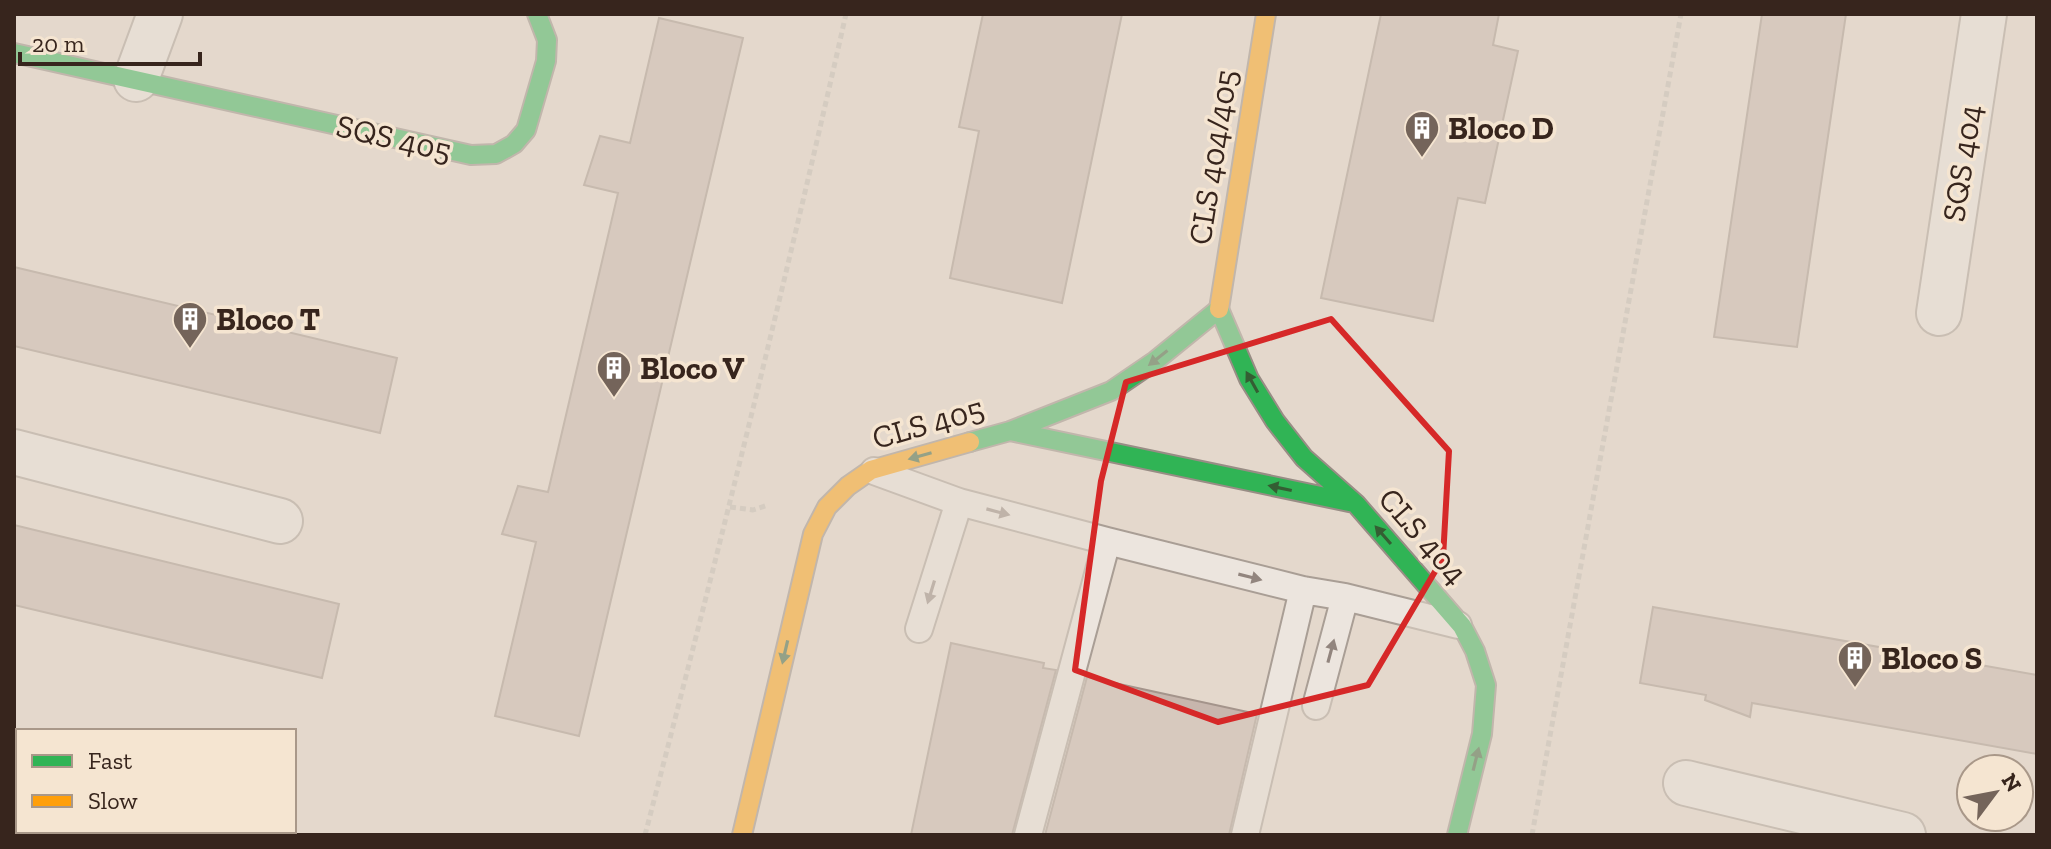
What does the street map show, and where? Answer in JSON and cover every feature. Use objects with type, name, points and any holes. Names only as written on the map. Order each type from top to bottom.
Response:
[{"type":"street","points":[[136,79],[160,14]]},
{"type":"street","name":"SQS 405","points":[[14,53],[471,155],[496,154],[514,144],[526,130],[546,61],[547,40],[537,14]]},
{"type":"street","name":"CLS 404/405","points":[[1219,309],[1266,14]]},
{"type":"street","name":"SQS 404","points":[[1939,313],[1984,14]]},
{"type":"street","name":"CLS 405","points":[[742,835],[813,534],[827,507],[848,486],[871,470],[1010,431],[1111,391],[1155,361],[1219,309]]},
{"type":"street","name":"CLS 404","points":[[1219,309],[1249,379],[1275,421],[1304,458],[1356,504],[1462,626],[1475,651],[1486,685],[1482,734],[1457,835]]},
{"type":"street","points":[[1010,431],[1356,504]]},
{"type":"street","points":[[14,452],[280,521]]},
{"type":"street","points":[[1686,783],[1903,835]]},
{"type":"lane","points":[[871,470],[959,502],[1303,590],[1345,597],[1462,626]]},
{"type":"lane","points":[[919,629],[959,502]]},
{"type":"lane","points":[[1028,835],[1107,541]]},
{"type":"lane","points":[[1245,835],[1303,590]]},
{"type":"lane","points":[[1316,706],[1345,597]]},
{"type":"path","points":[[645,835],[734,492],[846,14]]},
{"type":"path","points":[[1532,835],[1681,14]]},
{"type":"highlighted area","points":[[1331,319],[1449,451],[1443,558],[1368,685],[1218,722],[1075,670],[1101,481],[1126,382]]},
{"type":"building","points":[[983,14],[1122,14],[1062,303],[950,278],[979,131],[959,127]]},
{"type":"building","name":"Bloco D","points":[[1381,14],[1499,14],[1493,45],[1518,51],[1485,203],[1458,198],[1433,321],[1321,298]]},
{"type":"building","points":[[1762,14],[1846,14],[1797,347],[1714,337]]},
{"type":"building","name":"Bloco V","points":[[659,18],[743,38],[579,736],[495,716],[536,542],[502,534],[518,486],[548,492],[618,193],[584,185],[600,136],[630,143]]},
{"type":"building","name":"Bloco T","points":[[14,267],[397,358],[380,433],[14,346]]},
{"type":"building","points":[[14,525],[339,604],[322,678],[14,605]]},
{"type":"building","name":"Bloco S","points":[[1653,607],[2037,675],[2037,754],[1752,703],[1750,717],[1705,700],[1706,695],[1640,683]]},
{"type":"building","points":[[951,643],[1044,663],[1043,668],[1056,670],[1012,835],[911,835]]},
{"type":"building","points":[[1087,677],[1257,714],[1229,835],[1045,835]]},
{"type":"traffic: fast","points":[[14,53],[471,155],[496,154],[514,144],[526,130],[546,61],[547,40],[537,14]]},
{"type":"traffic: fast","points":[[1219,309],[1249,379],[1275,421],[1304,458],[1356,504],[1462,626],[1475,651],[1486,685],[1482,734],[1457,835]]},
{"type":"traffic: fast","points":[[970,442],[1010,431],[1111,391],[1155,361],[1219,309]]},
{"type":"traffic: fast","points":[[1010,431],[1354,503]]},
{"type":"traffic: slow","points":[[1219,309],[1266,14]]},
{"type":"traffic: slow","points":[[742,835],[813,534],[827,507],[848,486],[871,470],[970,442]]},
{"type":"place","name":"Bloco D","points":[[1422,159]]},
{"type":"place","name":"Bloco T","points":[[190,350]]},
{"type":"place","name":"Bloco V","points":[[614,399]]},
{"type":"place","name":"Bloco S","points":[[1855,689]]}]
